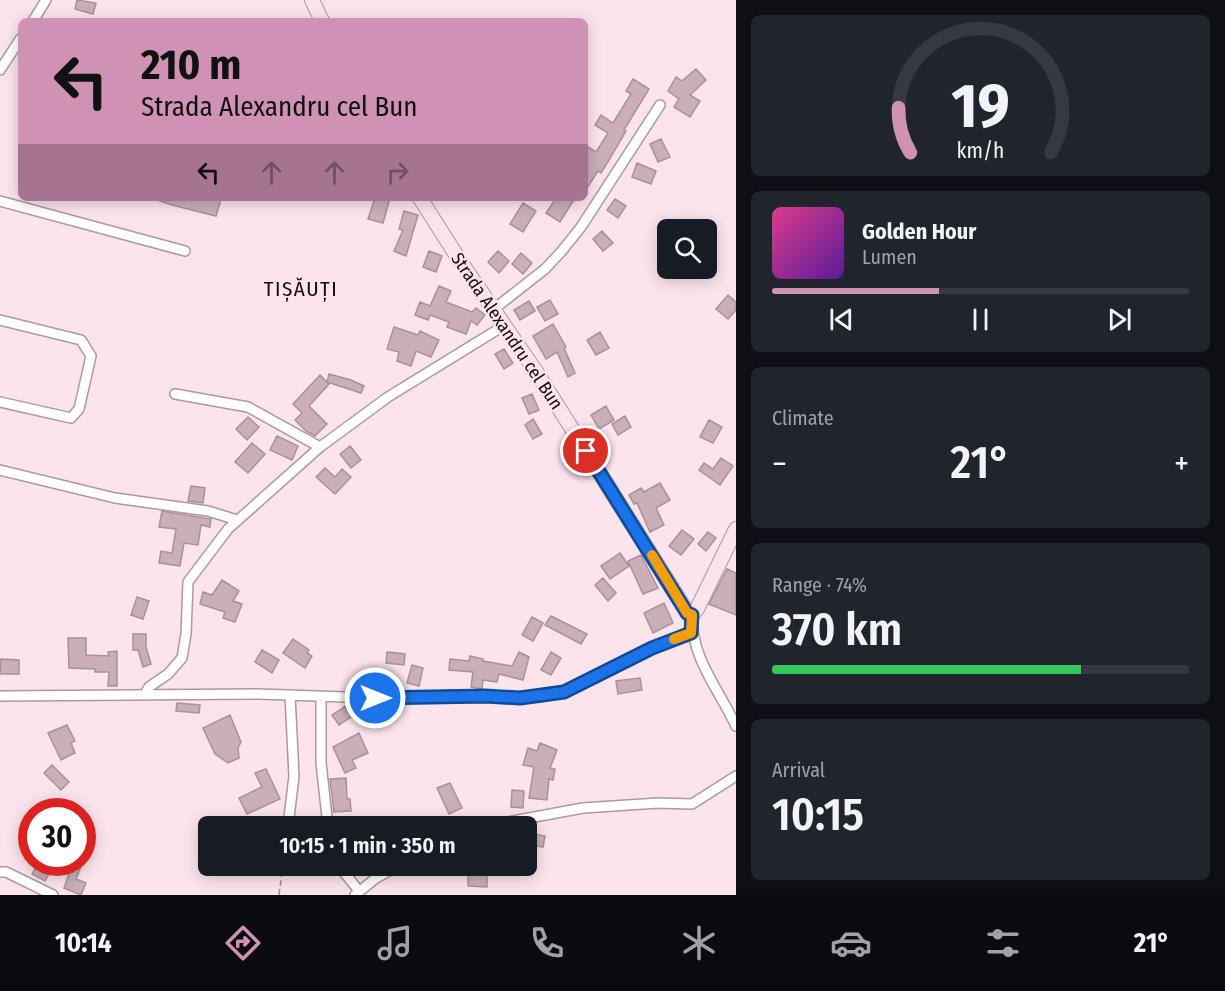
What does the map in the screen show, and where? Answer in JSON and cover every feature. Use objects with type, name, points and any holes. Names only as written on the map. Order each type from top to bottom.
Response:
[{"type":"street","points":[[35,18],[46,0]]},
{"type":"street","points":[[312,0],[321,18]]},
{"type":"street","points":[[0,70],[18,43]]},
{"type":"street","points":[[494,309],[545,269],[561,252],[581,227],[660,105]]},
{"type":"street","points":[[0,201],[184,250]]},
{"type":"street","name":"Strada Alexandru cel Bun","points":[[422,201],[505,325],[687,613],[692,615]]},
{"type":"street","points":[[0,320],[81,340],[91,356],[79,409],[71,418],[0,402]]},
{"type":"street","points":[[145,694],[149,687],[177,666],[182,658],[186,634],[188,582],[237,520],[320,447],[388,397],[505,325]]},
{"type":"street","points":[[175,394],[248,407],[320,447]]},
{"type":"street","points":[[0,470],[115,498],[208,511],[237,520]]},
{"type":"street","points":[[736,530],[692,615],[691,633],[696,652],[736,726]]},
{"type":"street","points":[[0,696],[290,694],[321,697],[540,697],[564,692],[660,644],[691,633]]},
{"type":"street","points":[[289,816],[294,776],[290,694]]},
{"type":"street","points":[[321,697],[321,763],[327,816]]},
{"type":"street","points":[[537,817],[583,808],[658,803],[692,804],[736,776]]},
{"type":"street","points":[[0,872],[6,872],[53,895]]},
{"type":"street","points":[[346,876],[357,893],[383,876]]},
{"type":"path","points":[[279,895],[282,876]]},
{"type":"building","points":[[77,0],[96,3],[93,14],[75,9]]},
{"type":"building","points":[[696,69],[706,80],[690,95],[700,101],[690,117],[674,107],[679,99],[668,91],[676,77],[682,81]]},
{"type":"building","points":[[633,79],[649,89],[601,173],[598,171],[588,186],[588,147],[596,152],[608,133],[595,125],[601,115],[613,123],[631,94],[626,91]]},
{"type":"building","points":[[661,139],[670,157],[658,162],[650,144]]},
{"type":"building","points":[[637,163],[656,171],[651,184],[632,177]]},
{"type":"building","points":[[615,199],[626,206],[618,218],[607,210]]},
{"type":"building","points":[[160,201],[220,201],[216,216]]},
{"type":"building","points":[[374,201],[389,201],[383,223],[368,219]]},
{"type":"building","points":[[554,201],[573,201],[560,222],[546,213]]},
{"type":"building","points":[[523,203],[536,211],[523,232],[510,224]]},
{"type":"building","points":[[404,211],[418,215],[406,256],[394,251],[403,230],[399,229]]},
{"type":"building","points":[[602,231],[613,243],[603,251],[593,239]]},
{"type":"building","points":[[429,251],[442,256],[436,272],[423,267]]},
{"type":"building","points":[[498,251],[509,261],[499,273],[488,262]]},
{"type":"building","points":[[521,253],[532,263],[523,274],[512,264]]},
{"type":"building","points":[[439,286],[451,291],[446,302],[472,312],[476,308],[485,315],[477,325],[471,321],[466,334],[447,327],[449,322],[430,315],[428,320],[415,315],[420,302],[430,306]]},
{"type":"building","points":[[728,295],[736,302],[736,310],[728,319],[716,309]]},
{"type":"building","points":[[550,300],[558,314],[545,321],[537,307]]},
{"type":"building","points":[[529,301],[535,311],[520,320],[514,310]]},
{"type":"building","points":[[553,324],[566,347],[564,348],[575,373],[568,377],[557,352],[546,359],[533,336]]},
{"type":"building","points":[[394,327],[418,335],[420,331],[439,340],[431,357],[416,351],[411,366],[397,361],[399,352],[387,349]]},
{"type":"building","points":[[600,332],[609,348],[596,355],[587,340]]},
{"type":"building","points":[[504,349],[513,363],[504,369],[495,354]]},
{"type":"building","points":[[329,374],[364,386],[361,393],[327,382]]},
{"type":"building","points":[[320,375],[329,384],[309,406],[327,424],[315,436],[295,420],[302,413],[293,404]]},
{"type":"building","points":[[532,394],[539,410],[529,414],[522,398]]},
{"type":"building","points":[[606,406],[614,420],[599,429],[591,415]]},
{"type":"building","points":[[625,416],[631,427],[618,435],[612,424]]},
{"type":"building","points":[[248,417],[259,427],[247,440],[236,429]]},
{"type":"building","points":[[533,419],[542,434],[533,439],[525,425]]},
{"type":"building","points":[[709,420],[722,427],[713,443],[700,437]]},
{"type":"building","points":[[277,436],[298,446],[292,460],[270,450]]},
{"type":"building","points":[[252,443],[265,454],[248,473],[235,462]]},
{"type":"building","points":[[350,446],[361,460],[351,468],[340,454]]},
{"type":"building","points":[[721,458],[733,466],[720,485],[699,470],[704,463],[713,469]]},
{"type":"building","points":[[325,468],[335,477],[342,469],[351,477],[335,494],[316,477]]},
{"type":"building","points":[[660,483],[670,500],[656,508],[664,525],[650,532],[637,503],[634,504],[629,495],[641,488],[644,492]]},
{"type":"building","points":[[191,486],[205,488],[203,503],[188,501]]},
{"type":"building","points":[[162,511],[211,519],[210,527],[201,525],[198,545],[184,543],[180,566],[159,563],[161,551],[172,553],[176,529],[159,527]]},
{"type":"building","points":[[682,530],[694,539],[681,555],[669,546]]},
{"type":"building","points":[[708,532],[716,538],[706,551],[698,544]]},
{"type":"building","points":[[620,553],[629,566],[610,579],[601,566]]},
{"type":"building","points":[[641,555],[658,588],[643,594],[628,561]]},
{"type":"building","points":[[727,569],[736,573],[736,615],[709,604]]},
{"type":"building","points":[[603,578],[616,593],[608,601],[595,585]]},
{"type":"building","points":[[222,580],[239,591],[233,601],[242,604],[235,622],[223,618],[225,612],[200,604],[203,592],[212,595]]},
{"type":"building","points":[[137,597],[149,601],[143,619],[131,615]]},
{"type":"building","points":[[664,603],[673,623],[653,633],[644,613]]},
{"type":"building","points":[[551,616],[587,634],[581,644],[545,625]]},
{"type":"building","points":[[532,617],[543,623],[533,641],[522,635]]},
{"type":"building","points":[[133,634],[146,634],[146,647],[151,664],[143,667],[138,650],[133,650]]},
{"type":"building","points":[[68,638],[86,638],[86,655],[109,656],[108,652],[117,651],[117,686],[108,686],[109,672],[69,668]]},
{"type":"building","points":[[293,639],[309,650],[307,653],[312,656],[305,668],[283,653]]},
{"type":"building","points":[[262,650],[279,660],[272,673],[255,662]]},
{"type":"building","points":[[387,652],[405,654],[404,665],[386,663]]},
{"type":"building","points":[[519,652],[529,657],[523,680],[499,674],[497,682],[483,680],[482,689],[471,687],[473,672],[449,670],[450,659],[469,661],[470,656],[483,659],[483,661],[512,666]]},
{"type":"building","points":[[551,652],[561,658],[551,675],[541,670]]},
{"type":"building","points":[[1,659],[19,660],[19,674],[0,674]]},
{"type":"building","points":[[412,665],[423,668],[419,686],[407,683]]},
{"type":"building","points":[[640,678],[642,690],[618,694],[616,681]]},
{"type":"building","points":[[177,703],[200,705],[199,713],[176,711]]},
{"type":"building","points":[[346,706],[352,716],[339,725],[332,715]]},
{"type":"building","points":[[230,715],[241,742],[238,748],[239,758],[228,763],[215,754],[203,728]]},
{"type":"building","points":[[67,725],[75,741],[71,743],[75,753],[61,760],[48,733]]},
{"type":"building","points":[[359,733],[368,753],[352,760],[356,768],[345,773],[333,747]]},
{"type":"building","points":[[540,743],[557,750],[550,768],[555,769],[553,780],[549,779],[547,800],[529,798],[534,767],[523,765],[528,748],[537,751]]},
{"type":"building","points":[[52,765],[69,782],[61,790],[44,773]]},
{"type":"building","points":[[266,769],[280,799],[247,814],[239,798],[262,787],[255,773]]},
{"type":"building","points":[[346,778],[347,799],[350,799],[351,811],[334,812],[330,779]]},
{"type":"building","points":[[450,783],[462,808],[449,814],[437,788]]},
{"type":"building","points":[[512,790],[524,791],[523,808],[511,807]]},
{"type":"building","points":[[537,834],[545,836],[543,847],[537,846]]},
{"type":"building","points":[[36,876],[48,876],[45,881]]},
{"type":"building","points":[[68,876],[77,876],[76,879],[86,883],[81,895],[64,888]]},
{"type":"building","points":[[468,876],[487,876],[487,887],[468,886]]},
{"type":"slow traffic","points":[[652,555],[687,613],[692,615],[691,633],[674,639]]},
{"type":"district","name":"TIȘĂUȚI","points":[[301,289]]},
{"type":"route","points":[[375,698],[540,697],[564,692],[668,640],[691,633],[692,615],[687,613],[586,451]]}]
